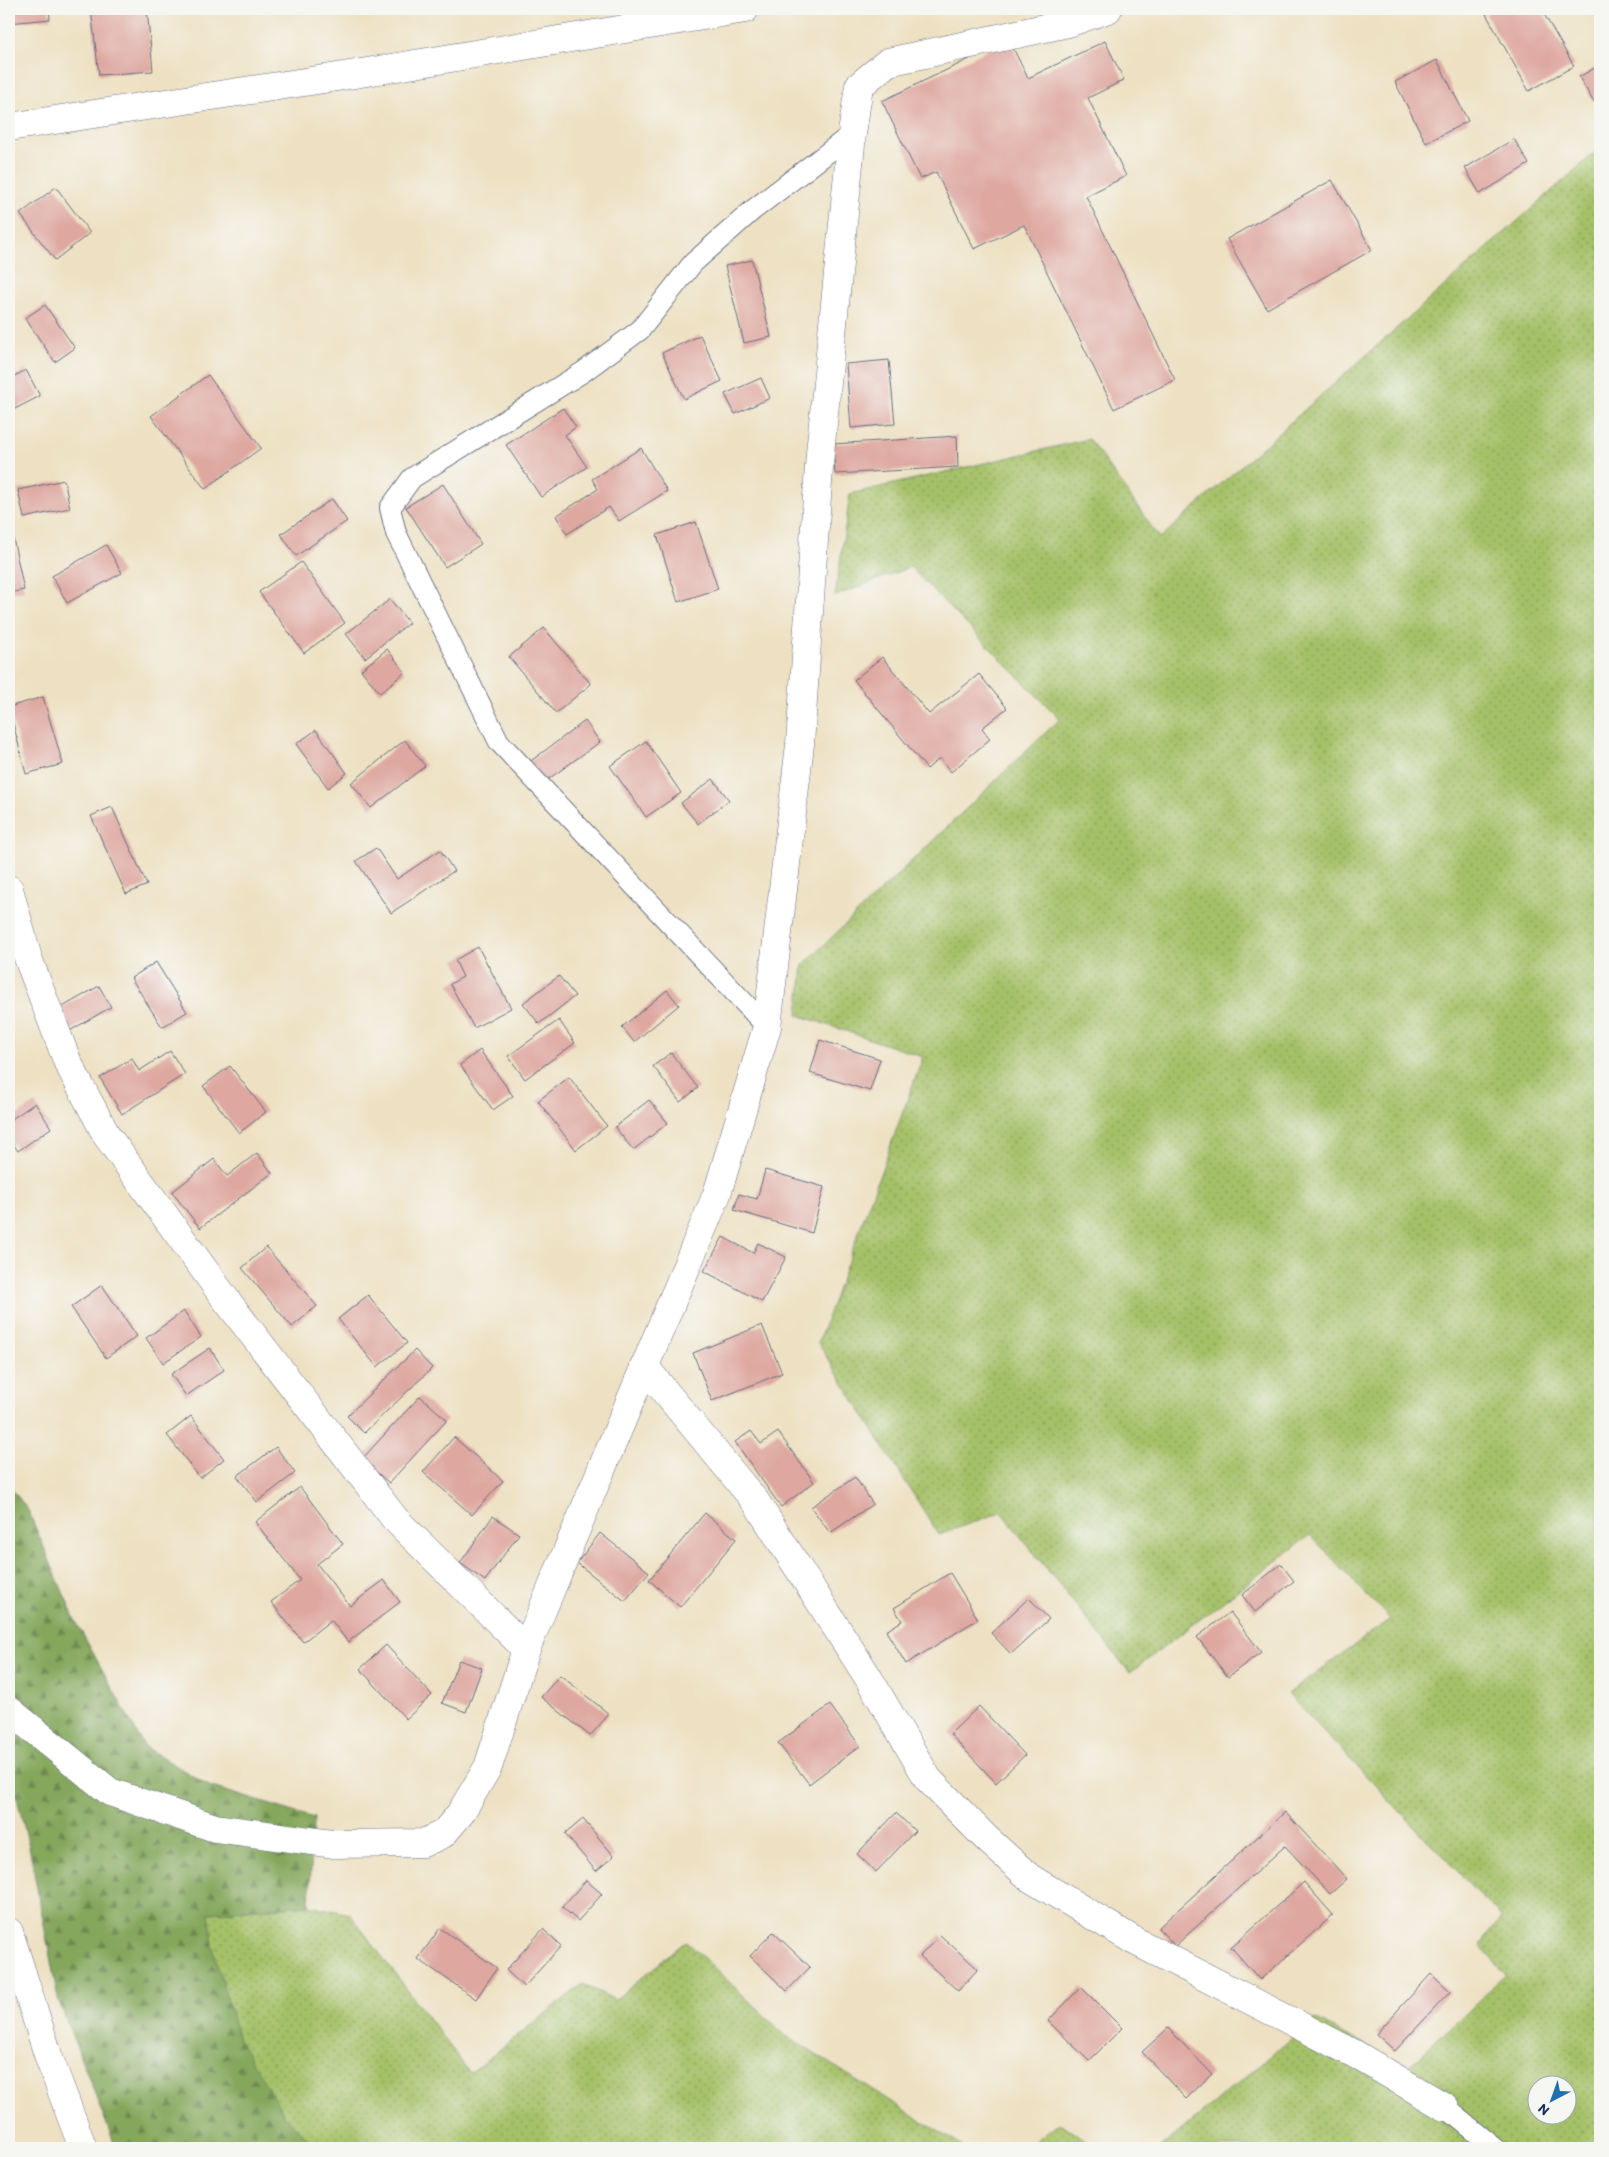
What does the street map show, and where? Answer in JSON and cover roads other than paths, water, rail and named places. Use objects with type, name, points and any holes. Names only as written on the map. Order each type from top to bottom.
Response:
[{"type":"street","points":[[13,124],[337,77],[745,9]]},
{"type":"street","points":[[9,1710],[110,1792],[215,1828],[333,1844],[423,1843],[443,1834],[460,1814],[488,1767],[526,1649],[717,1194],[767,1027],[800,744],[820,453],[852,134],[859,86],[888,62],[1068,23],[1108,9]]},
{"type":"street","points":[[9,889],[28,958],[68,1063],[107,1136],[224,1298],[395,1519],[526,1649]]},
{"type":"street","points":[[644,1366],[756,1502],[868,1678],[928,1779],[993,1845],[1030,1878],[1133,1940],[1353,2053],[1445,2107]]},
{"type":"street","points":[[9,1932],[49,2058],[83,2148]]},
{"type":"lane","points":[[767,1027],[499,742],[396,533],[390,508],[412,478],[583,372],[640,330],[693,262],[753,210],[852,134]]},
{"type":"lane","points":[[1445,2107],[1495,2148]]}]
